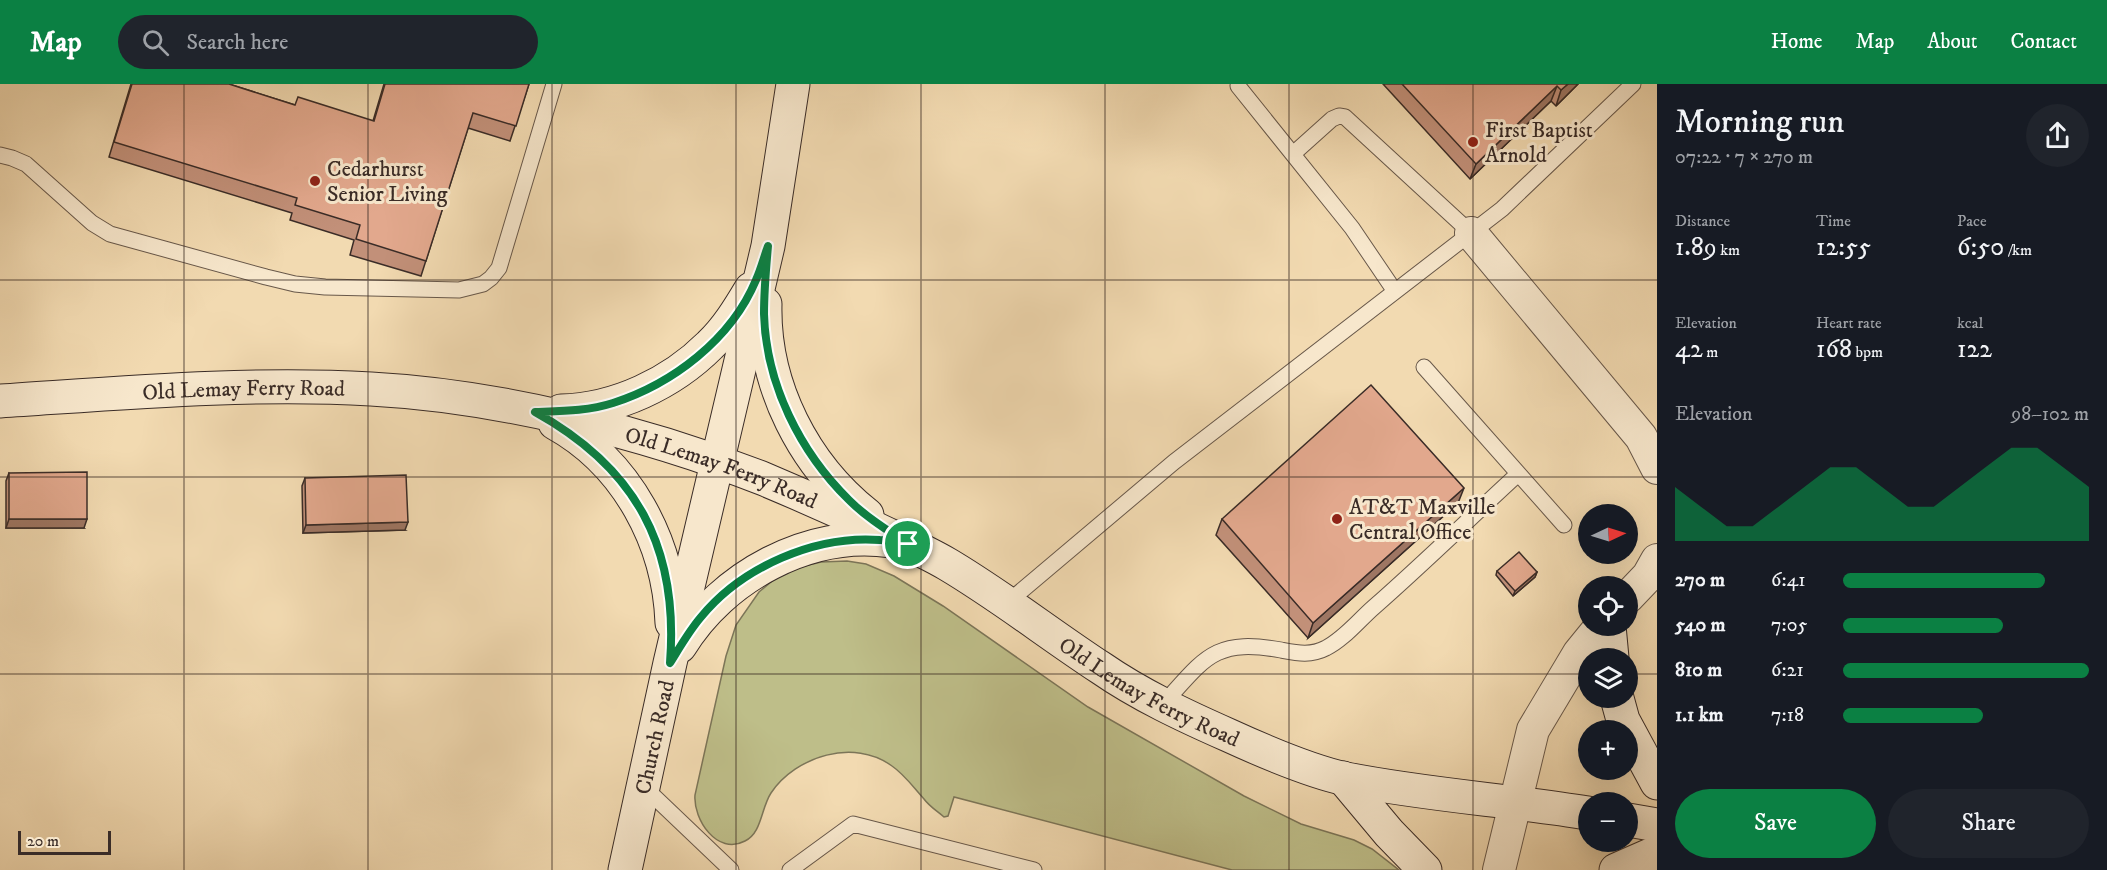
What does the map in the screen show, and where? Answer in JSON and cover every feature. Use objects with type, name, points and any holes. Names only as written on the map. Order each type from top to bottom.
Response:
[{"type":"main road","points":[[793,84],[768,246],[764,316],[768,351],[776,385],[789,417],[806,448],[826,477],[850,502],[908,544]]},
{"type":"main road","points":[[535,412],[574,411],[611,403],[647,389],[682,369],[711,345],[735,315],[755,282],[768,246]]},
{"type":"main road","name":"Church Road","points":[[625,870],[670,663],[768,246]]},
{"type":"main road","name":"Old Lemay Ferry Road","points":[[0,401],[243,387],[370,389],[465,398],[628,434],[718,462],[815,501],[908,544],[946,563],[1104,671],[1163,704],[1229,736],[1285,759],[1343,778],[1446,795],[1578,812]]},
{"type":"main road","points":[[535,412],[559,425],[589,447],[621,480],[637,503],[657,544],[668,580],[672,635],[670,663]]},
{"type":"main road","points":[[670,663],[702,616],[722,596],[745,578],[772,562],[823,545],[851,540],[879,540],[908,544]]},
{"type":"main road","points":[[1620,708],[1623,720],[1657,783]]},
{"type":"main road","points":[[1343,778],[1389,833],[1425,870]]},
{"type":"main road","points":[[1638,822],[1657,825]]},
{"type":"main road","points":[[1616,870],[1657,852]]},
{"type":"street","points":[[1471,233],[1641,437],[1657,468]]},
{"type":"street","points":[[1638,586],[1648,576],[1657,560]]},
{"type":"street","points":[[1499,870],[1533,730],[1579,653],[1593,636]]},
{"type":"lane","points":[[0,155],[26,164],[92,223],[125,240],[295,284],[325,287],[459,290],[483,284],[500,268],[554,84]]},
{"type":"lane","points":[[1007,603],[1174,462],[1394,290],[1471,233],[1518,194],[1633,84]]},
{"type":"lane","points":[[1238,86],[1352,228],[1394,290]]},
{"type":"lane","points":[[1293,154],[1332,119],[1339,116],[1345,117],[1471,233]]},
{"type":"lane","points":[[1424,367],[1564,525]]},
{"type":"lane","points":[[1163,704],[1202,661],[1214,653],[1233,647],[1255,645],[1308,654],[1328,648],[1518,474]]},
{"type":"lane","points":[[643,785],[731,870]]},
{"type":"lane","points":[[790,870],[853,824],[1034,870]]},
{"type":"green space","points":[[847,561],[866,564],[894,576],[943,606],[1088,707],[1244,796],[1301,824],[1354,840],[1372,849],[1399,870],[1232,870],[954,797],[948,816],[944,817],[928,804],[909,781],[892,766],[861,753],[844,752],[810,761],[795,769],[782,780],[771,793],[758,826],[751,837],[735,844],[725,844],[716,839],[709,833],[698,814],[695,795],[726,656],[736,625],[759,592],[784,571],[821,562]]},
{"type":"building","name":"Cedarhurst Senior Living","points":[[132,84],[229,84],[295,105],[298,97],[374,121],[385,84],[529,84],[516,126],[473,113],[426,261],[356,239],[360,225],[295,205],[297,198],[114,142]]},
{"type":"building","name":"First Baptist Arnold","points":[[1402,84],[1568,84],[1561,90],[1557,86],[1476,164]]},
{"type":"building","name":"AT&T Maxville Central Office","points":[[1371,385],[1464,488],[1313,623],[1222,519]]},
{"type":"building","points":[[87,472],[87,519],[9,519],[9,473]]},
{"type":"building","points":[[406,475],[408,522],[306,525],[305,478]]},
{"type":"building","points":[[1519,552],[1537,572],[1515,591],[1497,571]]},
{"type":"place","name":"First Baptist Arnold","points":[[1473,142]]},
{"type":"place","name":"Cedarhurst Senior Living","points":[[315,181]]},
{"type":"place","name":"AT&T Maxville Central Office","points":[[1337,519]]},
{"type":"route","points":[[768,246],[764,316],[768,351],[776,385],[789,417],[806,448],[826,477],[850,502],[908,544],[879,540],[851,540],[823,545],[772,562],[745,578],[722,596],[702,616],[670,663],[672,635],[668,580],[650,527],[637,503],[603,459],[559,425],[535,412],[574,411],[611,403],[647,389],[682,369],[711,345],[735,315],[755,282],[768,246]]}]
